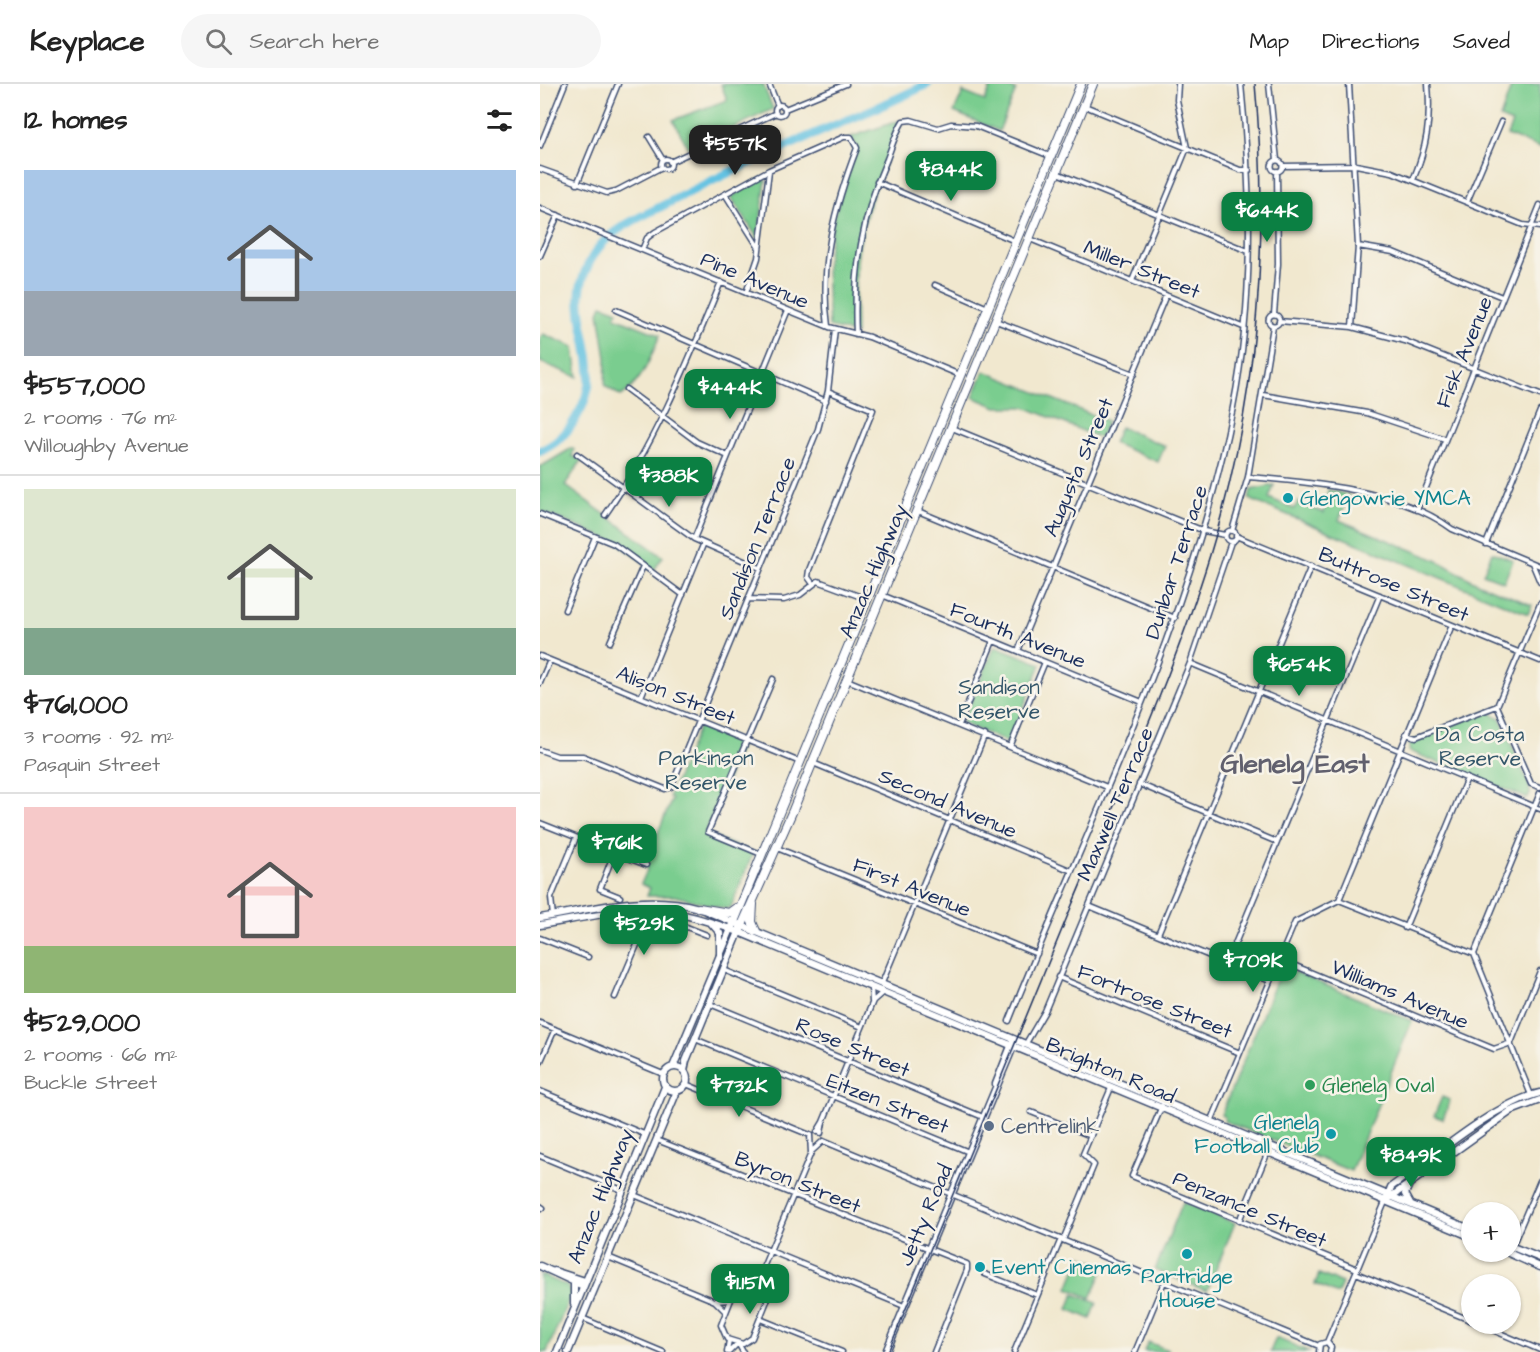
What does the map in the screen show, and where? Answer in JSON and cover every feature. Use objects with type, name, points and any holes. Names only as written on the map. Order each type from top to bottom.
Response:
[{"type":"highway","name":"Anzac Highway","points":[[732,926],[1081,84]]},
{"type":"highway","name":"Anzac Highway","points":[[741,929],[798,800],[1093,84]]},
{"type":"highway","points":[[1076,97],[1089,95]]},
{"type":"highway","points":[[1063,127],[1071,119],[1076,107],[1084,106]]},
{"type":"highway","points":[[1004,272],[1014,274],[1017,271]]},
{"type":"highway","points":[[998,286],[1006,280],[1012,282]]},
{"type":"highway","points":[[890,547],[894,550],[901,550]]},
{"type":"highway","points":[[884,561],[891,556],[898,559]]},
{"type":"highway","points":[[821,712],[825,716],[832,716]]},
{"type":"highway","points":[[816,726],[822,722],[828,725]]},
{"type":"highway","points":[[786,798],[790,801],[798,800]]},
{"type":"highway","points":[[779,813],[786,807],[793,810]]},
{"type":"highway","points":[[754,896],[752,922],[756,932]]},
{"type":"highway","points":[[699,908],[734,912],[742,898]]},
{"type":"main road","points":[[540,925],[553,919],[645,902],[669,902],[699,908],[741,929]]},
{"type":"main road","points":[[540,918],[553,919],[646,910],[732,926]]},
{"type":"main road","points":[[712,924],[720,933],[720,958]]},
{"type":"main road","name":"Anzac Highway","points":[[673,1067],[732,926]]},
{"type":"main road","name":"Brighton Road","points":[[741,929],[756,932],[1028,1044],[1162,1106],[1388,1198],[1461,1232]]},
{"type":"main road","name":"Brighton Road","points":[[741,929],[871,987],[1111,1088],[1162,1106]]},
{"type":"main road","name":"Anzac Highway","points":[[684,1071],[741,929]]},
{"type":"main road","points":[[882,983],[886,993]]},
{"type":"main road","name":"Jetty Road","points":[[886,1352],[1015,1039]]},
{"type":"main road","points":[[673,1067],[684,1071],[686,1084],[677,1091],[665,1087],[663,1074],[673,1067]]},
{"type":"main road","name":"Anzac Highway","points":[[557,1352],[665,1087]]},
{"type":"main road","name":"Anzac Highway","points":[[568,1352],[677,1091]]},
{"type":"main road","points":[[1388,1198],[1391,1187],[1471,1130],[1508,1106],[1540,1093]]},
{"type":"main road","points":[[1388,1198],[1511,1111],[1540,1100]]},
{"type":"main road","points":[[1410,1182],[1406,1196],[1412,1204]]},
{"type":"main road","name":"Brighton Road","points":[[1388,1198],[1412,1204],[1461,1225]]},
{"type":"main road","points":[[1521,1253],[1540,1258]]},
{"type":"main road","points":[[1521,1256],[1540,1267]]},
{"type":"main road","points":[[595,1258],[603,1262],[608,1258]]},
{"type":"main road","points":[[550,1270],[574,1282],[585,1284],[601,1272],[608,1258]]},
{"type":"main road","points":[[540,1266],[585,1284]]},
{"type":"main road","points":[[574,1282],[574,1310]]},
{"type":"main road","points":[[584,1314],[589,1301],[585,1284]]},
{"type":"street","points":[[540,146],[565,84]]},
{"type":"street","points":[[577,184],[618,84]]},
{"type":"street","points":[[769,84],[778,106],[776,113]]},
{"type":"street","points":[[663,160],[670,162],[776,113],[782,115],[786,110],[846,84]]},
{"type":"street","points":[[1132,281],[1187,148],[1177,100],[1178,84]]},
{"type":"street","name":"Dunbar Terrace","points":[[1010,1021],[1176,618],[1204,531],[1234,405],[1243,327],[1248,251],[1249,170],[1241,84]]},
{"type":"street","points":[[1269,84],[1277,160],[1283,166]]},
{"type":"street","points":[[1350,84],[1356,165],[1358,246],[1352,327]]},
{"type":"street","points":[[1413,180],[1425,152],[1430,125],[1428,84]]},
{"type":"street","points":[[778,106],[786,110]]},
{"type":"street","points":[[1084,106],[1240,170],[1249,170]]},
{"type":"street","points":[[856,334],[855,304],[860,238],[877,182],[903,121],[911,120],[938,128],[951,124],[976,126],[1051,156]]},
{"type":"street","points":[[1467,202],[1501,122]]},
{"type":"street","points":[[649,137],[663,160],[662,166]]},
{"type":"street","points":[[642,250],[647,238],[655,232],[769,170],[844,137],[851,137],[857,148],[834,216],[826,267],[829,327]]},
{"type":"street","points":[[1277,160],[1271,166],[1277,171],[1278,264],[1274,314],[1279,321]]},
{"type":"street","points":[[662,166],[668,169],[670,162]]},
{"type":"street","points":[[1277,171],[1283,166],[1356,165],[1392,172],[1523,225],[1540,227]]},
{"type":"street","points":[[540,169],[606,193],[616,191],[662,166]]},
{"type":"street","points":[[746,292],[760,249],[769,170]]},
{"type":"street","points":[[1056,172],[1248,251]]},
{"type":"street","points":[[877,182],[1016,242]]},
{"type":"street","points":[[725,194],[760,249]]},
{"type":"street","name":"Fisk Avenue","points":[[1417,510],[1540,205]]},
{"type":"street","name":"Pine Avenue","points":[[540,208],[829,327],[856,334],[961,375]]},
{"type":"street","points":[[540,256],[558,215]]},
{"type":"street","name":"Miller Street","points":[[1030,239],[1243,327]]},
{"type":"street","points":[[1358,246],[1393,252],[1502,297]]},
{"type":"street","points":[[605,514],[624,488],[662,418],[722,282]]},
{"type":"street","points":[[935,285],[989,308]]},
{"type":"street","name":"Augusta Street","points":[[1018,651],[1166,295]]},
{"type":"street","points":[[616,310],[826,401]]},
{"type":"street","points":[[693,539],[788,310]]},
{"type":"street","points":[[1273,326],[1268,319],[1274,314]]},
{"type":"street","points":[[996,321],[1134,374]]},
{"type":"street","points":[[1228,539],[1248,477],[1273,326],[1279,321],[1352,327],[1405,341],[1540,395]]},
{"type":"street","name":"Sandison Terrace","points":[[540,750],[556,756],[583,756],[664,789],[670,788],[818,429],[828,391],[835,329]]},
{"type":"street","points":[[626,389],[697,442],[728,456]]},
{"type":"street","points":[[813,584],[808,577],[808,570],[873,410],[828,391]]},
{"type":"street","points":[[1263,395],[1367,413],[1445,439]]},
{"type":"street","points":[[1486,544],[1540,411]]},
{"type":"street","points":[[951,428],[1204,531],[1228,539],[1236,537],[1232,531]]},
{"type":"street","points":[[577,454],[693,539],[760,568]]},
{"type":"street","points":[[1248,477],[1341,486],[1417,510],[1486,544],[1540,566]]},
{"type":"street","points":[[918,511],[1176,618]]},
{"type":"street","points":[[540,514],[614,544],[683,595]]},
{"type":"street","points":[[565,610],[595,537]]},
{"type":"street","name":"Buttrose Street","points":[[1236,537],[1540,661]]},
{"type":"street","name":"Maxwell Terrace","points":[[1028,1044],[1045,1011],[1190,663],[1225,557],[1228,539]]},
{"type":"street","points":[[641,697],[703,545]]},
{"type":"street","points":[[1532,562],[1540,582]]},
{"type":"street","points":[[610,642],[643,566]]},
{"type":"street","points":[[1158,934],[1311,566]]},
{"type":"street","points":[[748,599],[784,600],[801,595],[813,584],[823,582],[868,599]]},
{"type":"street","points":[[1227,963],[1380,594]]},
{"type":"street","name":"Fourth Avenue","points":[[882,595],[1142,702]]},
{"type":"street","points":[[1406,734],[1416,737],[1497,706],[1540,604]]},
{"type":"street","points":[[1209,1126],[1297,919],[1338,900],[1452,625]]},
{"type":"street","points":[[959,725],[993,641]]},
{"type":"street","name":"Alison Street","points":[[540,656],[801,762]]},
{"type":"street","points":[[540,683],[550,660]]},
{"type":"street","points":[[1010,747],[1045,662]]},
{"type":"street","points":[[1190,663],[1540,809]]},
{"type":"street","points":[[761,854],[708,832],[773,679]]},
{"type":"street","points":[[847,680],[1107,787]]},
{"type":"street","points":[[1497,706],[1531,784],[1540,787]]},
{"type":"street","points":[[882,983],[985,735]]},
{"type":"street","name":"Second Avenue","points":[[813,763],[1072,871]]},
{"type":"street","points":[[1406,928],[1467,778]]},
{"type":"street","points":[[1139,784],[1277,842]]},
{"type":"street","points":[[1531,1095],[1474,954],[1540,793]]},
{"type":"street","points":[[540,823],[614,854],[646,864]]},
{"type":"street","points":[[553,919],[551,898],[576,838]]},
{"type":"street","name":"First Avenue","points":[[776,847],[1037,954]]},
{"type":"street","points":[[614,854],[600,889],[620,897]]},
{"type":"street","points":[[1338,900],[1474,954]]},
{"type":"street","points":[[615,997],[645,926],[645,902]]},
{"type":"street","points":[[1089,906],[1270,981]]},
{"type":"street","points":[[683,926],[686,916]]},
{"type":"street","points":[[669,920],[707,935]]},
{"type":"street","points":[[541,938],[588,957]]},
{"type":"street","name":"Williams Avenue","points":[[1279,959],[1494,1049],[1510,1043]]},
{"type":"street","points":[[724,970],[862,1027]]},
{"type":"street","points":[[1510,1043],[1540,971]]},
{"type":"street","name":"Fortrose Street","points":[[1058,977],[1240,1053]]},
{"type":"street","points":[[871,987],[871,1006]]},
{"type":"street","points":[[810,1136],[819,1132],[876,996],[886,993]]},
{"type":"street","name":"Rose Street","points":[[710,1004],[983,1118]]},
{"type":"street","points":[[540,1023],[663,1074]]},
{"type":"street","points":[[540,1063],[555,1029]]},
{"type":"street","name":"Eitzen Street","points":[[695,1039],[969,1152]]},
{"type":"street","points":[[1012,1046],[1028,1044]]},
{"type":"street","points":[[686,1084],[810,1136],[814,1145],[762,1270],[752,1283]]},
{"type":"street","points":[[1014,1352],[1094,1165],[1083,1154],[1111,1088]]},
{"type":"street","points":[[540,1091],[644,1134]]},
{"type":"street","name":"Penzance Street","points":[[1162,1106],[1132,1176],[1461,1316]]},
{"type":"street","points":[[1031,1112],[1091,1136]]},
{"type":"street","points":[[819,1132],[823,1141],[1319,1346],[1327,1342],[1388,1198]]},
{"type":"street","name":"Byron Street","points":[[657,1140],[965,1263],[968,1268],[934,1352]]},
{"type":"street","points":[[814,1145],[823,1141]]},
{"type":"street","points":[[1239,1221],[1269,1150]]},
{"type":"street","points":[[540,1156],[622,1190]]},
{"type":"street","points":[[1521,1225],[1540,1181]]},
{"type":"street","points":[[634,1195],[905,1307]]},
{"type":"street","points":[[608,1258],[715,1301],[726,1312]]},
{"type":"street","points":[[762,1270],[769,1296],[751,1340],[743,1344],[729,1340],[721,1325],[738,1287],[746,1282],[765,1288]]},
{"type":"street","points":[[986,1274],[1038,1295]]},
{"type":"street","points":[[1135,1352],[1164,1282]]},
{"type":"street","points":[[715,1301],[731,1300]]},
{"type":"street","points":[[584,1314],[663,1352]]},
{"type":"street","points":[[760,1319],[842,1352]]},
{"type":"street","points":[[1502,1334],[1540,1350]]},
{"type":"street","points":[[728,1352],[729,1340]]},
{"type":"street","points":[[1327,1342],[1332,1352]]},
{"type":"street","points":[[728,1352],[738,1343]]},
{"type":"street","points":[[738,1343],[743,1352]]},
{"type":"street","points":[[1319,1346],[1319,1352]]},
{"type":"green space","points":[[721,84],[763,84],[773,109],[689,149],[673,120],[727,100]]},
{"type":"green space","points":[[992,84],[1001,84],[1016,90],[999,131],[954,112],[963,92],[985,101]]},
{"type":"green space","points":[[1512,84],[1540,84],[1540,148],[1507,135],[1512,123],[1500,118]]},
{"type":"green space","points":[[898,121],[901,125],[873,194],[861,237],[856,273],[856,334],[829,327],[826,267],[834,216],[857,148],[851,137]]},
{"type":"green space","points":[[761,179],[766,180],[758,239],[731,197]]},
{"type":"green space","points":[[602,305],[618,311],[615,317],[660,335],[640,377],[621,396],[605,386],[606,358],[599,312]]},
{"type":"green space","points":[[543,334],[574,347],[578,377],[540,362],[540,338]]},
{"type":"green space","points":[[984,371],[1107,421],[1100,438],[1025,407],[997,407],[973,397]]},
{"type":"green space","points":[[1120,427],[1165,446],[1158,462],[1113,443]]},
{"type":"green space","points":[[572,448],[574,450],[572,456],[582,460],[565,485],[663,557],[654,570],[616,542],[540,511],[540,467]]},
{"type":"green space","points":[[1274,485],[1269,498],[1294,509],[1298,502],[1324,513],[1328,490],[1349,495],[1339,520],[1436,560],[1479,584],[1532,605],[1528,614],[1249,499],[1251,490]]},
{"type":"green space","points":[[1492,552],[1513,560],[1504,582],[1483,574]]},
{"type":"green space","name":"Sandison Reserve","points":[[995,646],[1041,664],[1009,743],[962,723]]},
{"type":"green space","name":"Da Costa Reserve","points":[[1487,711],[1500,718],[1529,785],[1530,794],[1527,798],[1409,751],[1410,744],[1415,740]]},
{"type":"green space","name":"Parkinson Reserve","points":[[699,726],[742,744],[705,833],[753,853],[731,907],[726,909],[675,896],[647,896],[650,888],[641,884],[648,868],[644,866],[672,799],[669,797]]},
{"type":"green space","name":"Glenelg Oval","points":[[1282,967],[1412,1021],[1351,1171],[1224,1121],[1225,1117],[1221,1115]]},
{"type":"green space","points":[[1442,1097],[1450,1100],[1443,1119],[1434,1116]]},
{"type":"green space","points":[[1183,1202],[1235,1223],[1207,1291],[1155,1270]]},
{"type":"green space","points":[[1081,1256],[1105,1266],[1091,1298],[1068,1288]]},
{"type":"green space","points":[[540,1274],[567,1286],[571,1294],[547,1352],[540,1352]]},
{"type":"green space","points":[[1319,1274],[1342,1283],[1338,1294],[1315,1284]]},
{"type":"green space","points":[[1074,1294],[1097,1303],[1091,1319],[1068,1309]]},
{"type":"green space","points":[[1276,1338],[1310,1352],[1270,1352]]},
{"type":"green space","points":[[1148,1342],[1168,1350],[1167,1352],[1144,1351]]},
{"type":"waterway","points":[[540,451],[561,438],[576,418],[586,395],[590,374],[580,295],[585,273],[597,250],[612,234],[710,182],[927,84]]},
{"type":"tram line","points":[[888,1352],[1145,732],[1180,644],[1210,555],[1239,439],[1256,322],[1261,203],[1255,84]]},
{"type":"place","name":"Glengowrie YMCA","points":[[1288,498]]},
{"type":"place","name":"Glenelg Oval","points":[[1310,1085]]},
{"type":"place","name":"Centrelink","points":[[989,1126]]},
{"type":"place","name":"Glenelg Football Club","points":[[1331,1134]]},
{"type":"place","name":"Partridge House","points":[[1187,1254]]},
{"type":"place","name":"Event Cinemas","points":[[980,1267]]},
{"type":"district","name":"Glenelg East","points":[[1295,763]]}]
